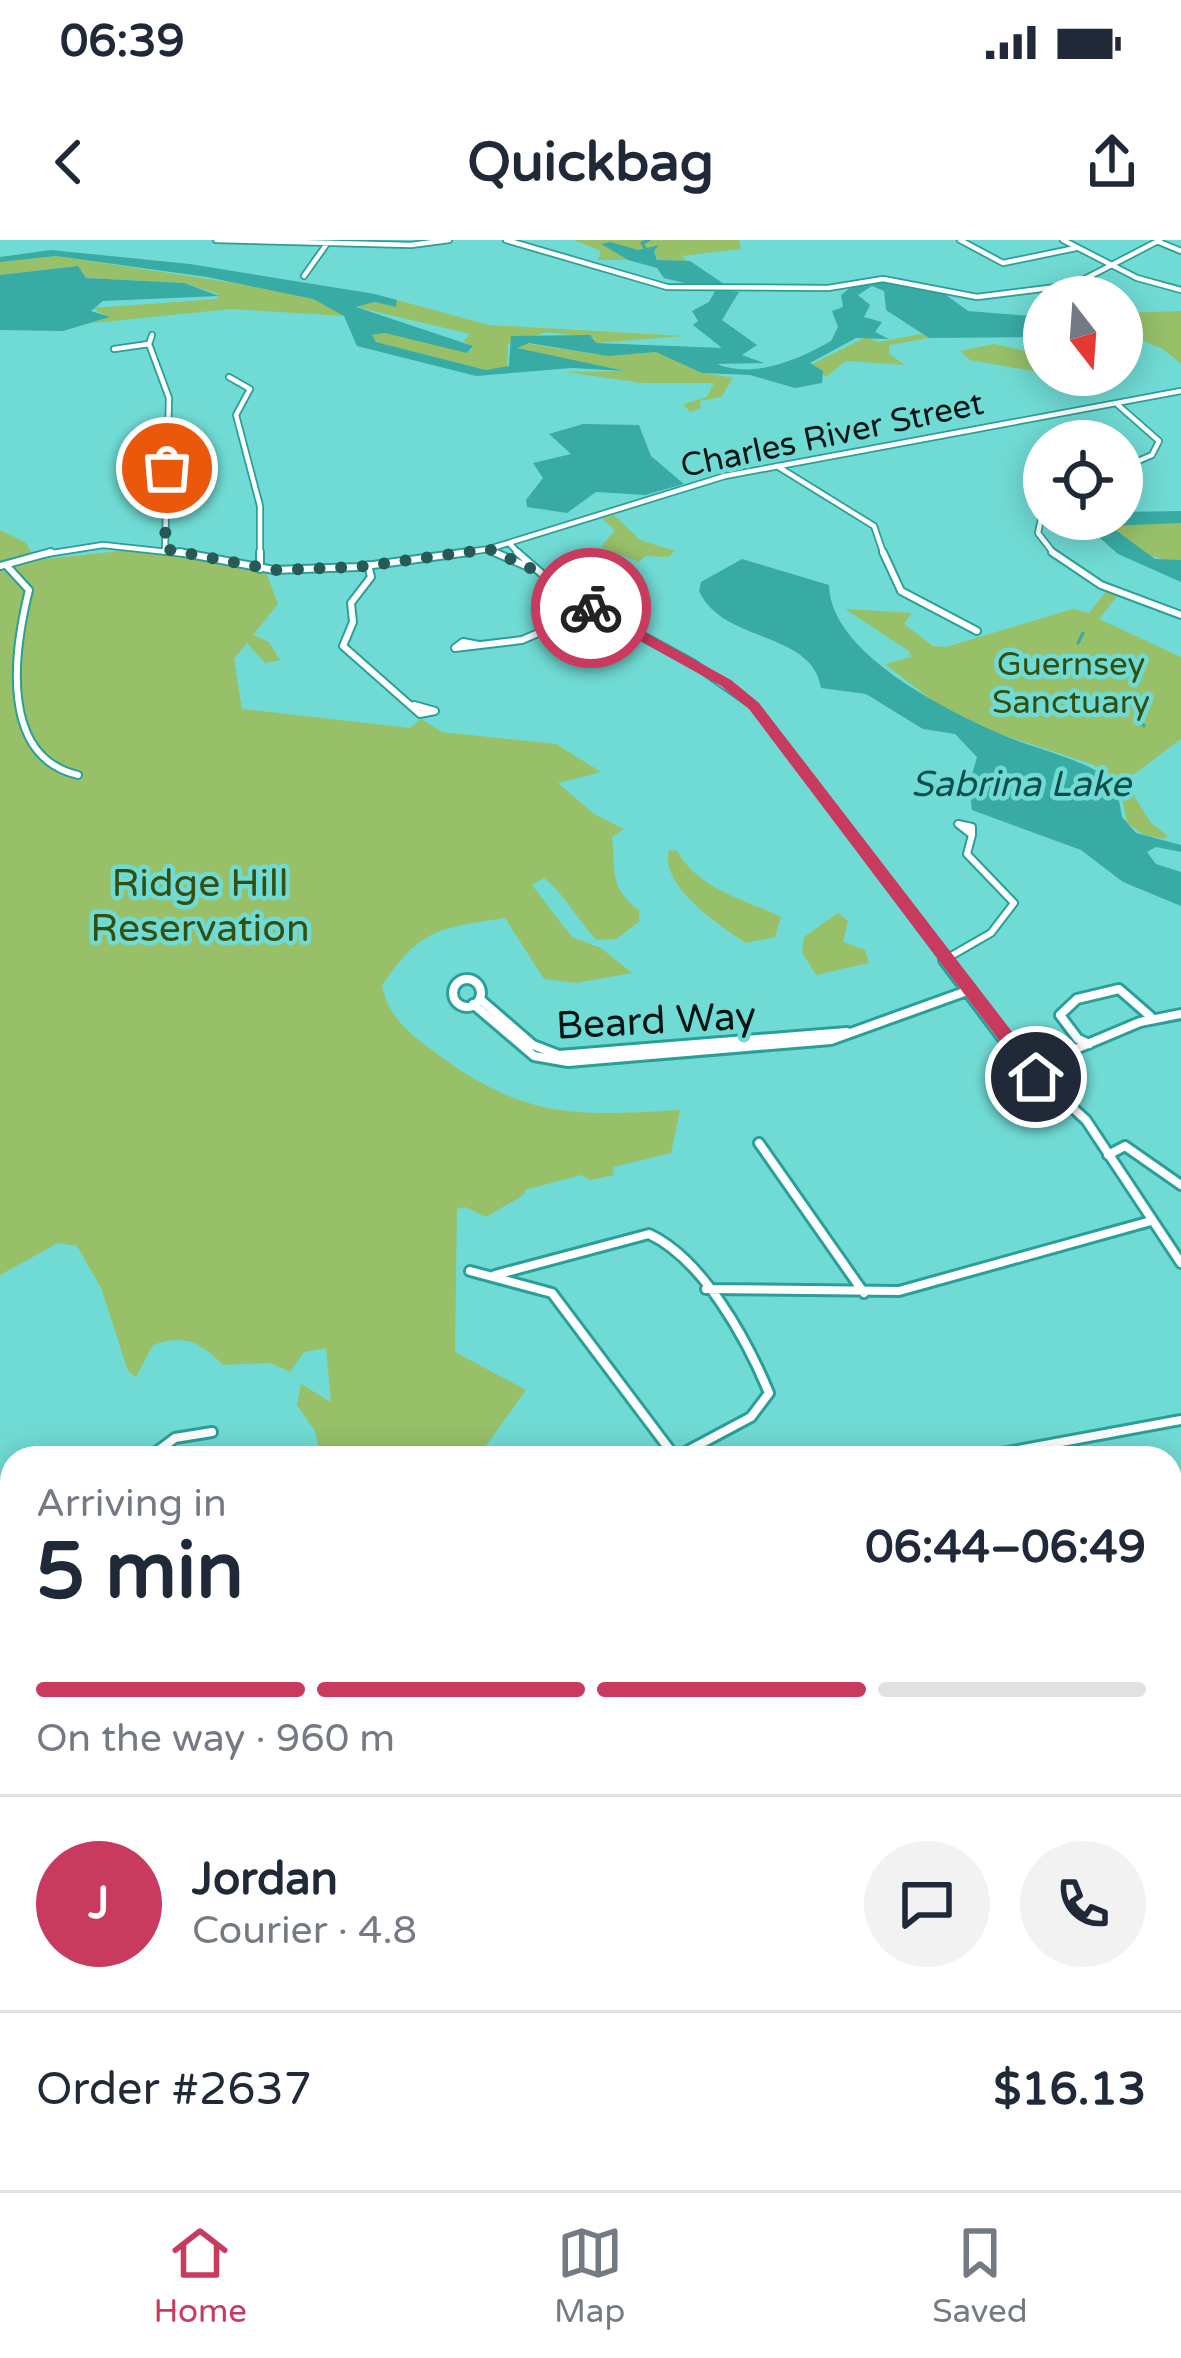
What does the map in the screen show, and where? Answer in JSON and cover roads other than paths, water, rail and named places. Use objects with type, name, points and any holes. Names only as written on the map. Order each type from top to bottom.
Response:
[{"type":"street","points":[[216,240],[327,244],[448,240]]},
{"type":"street","points":[[506,240],[649,284],[836,288],[883,279],[984,297],[1073,285],[1159,241],[1181,251]]},
{"type":"street","points":[[960,240],[1003,263],[1078,247]]},
{"type":"street","points":[[1063,240],[1123,272]]},
{"type":"street","points":[[304,276],[327,244]]},
{"type":"street","points":[[1100,269],[1181,290]]},
{"type":"street","points":[[152,335],[149,344],[169,398],[165,549]]},
{"type":"street","points":[[114,349],[149,344]]},
{"type":"street","points":[[229,377],[250,389],[236,415],[260,506],[260,569]]},
{"type":"street","name":"Charles River Street","points":[[3,566],[81,545],[165,549],[260,569],[368,566],[489,549],[714,478],[1181,391]]},
{"type":"street","points":[[1117,404],[1135,420]]},
{"type":"street","points":[[1143,427],[1159,441],[1152,455],[1143,459]]},
{"type":"street","points":[[777,466],[782,474],[874,526],[890,574],[902,591],[977,632]]},
{"type":"street","points":[[1043,540],[1052,553],[1084,574],[1181,615]]},
{"type":"street","points":[[510,544],[530,568]]},
{"type":"street","points":[[489,549],[530,568],[726,683],[754,706],[1028,1069],[1086,1120],[1181,1263]]},
{"type":"street","points":[[3,566],[23,577],[28,590],[15,640],[8,706]]},
{"type":"street","points":[[368,566],[371,577],[351,603],[353,622],[344,646],[368,673],[414,705]]},
{"type":"street","points":[[479,645],[522,640],[594,609]]},
{"type":"street","points":[[42,771],[78,775]]},
{"type":"street","points":[[944,960],[991,933],[1014,903],[968,854],[972,835]]},
{"type":"street","points":[[1082,1050],[1060,1015],[1077,999],[1119,989],[1150,1016]]},
{"type":"street","name":"Beard Way","points":[[477,1002],[520,1046],[556,1062],[831,1040],[968,991]]},
{"type":"street","points":[[1028,1069],[1082,1050],[1150,1016],[1181,1014]]},
{"type":"street","points":[[1078,1039],[1090,1044]]},
{"type":"street","points":[[759,1143],[864,1293]]},
{"type":"street","points":[[1108,1155],[1125,1147],[1181,1185]]},
{"type":"street","points":[[705,1288],[899,1291],[1150,1221]]},
{"type":"street","points":[[495,1275],[649,1234],[670,1242],[705,1288],[769,1393],[751,1417],[698,1446]]},
{"type":"street","points":[[470,1271],[537,1285],[564,1304],[667,1446]]},
{"type":"street","points":[[1040,1446],[1181,1420]]},
{"type":"street","points":[[164,1446],[175,1438],[212,1432]]},
{"type":"water","points":[[601,244],[638,250],[659,245],[654,251],[657,260],[690,261],[724,284],[697,286],[664,278],[657,268],[628,260]]},
{"type":"water","points":[[51,250],[190,264],[375,294],[397,300],[396,307],[374,302],[356,307],[473,346],[467,353],[385,333],[372,335],[376,342],[486,370],[509,366],[511,336],[590,335],[596,343],[722,348],[693,325],[698,321],[692,311],[709,302],[716,289],[739,292],[722,320],[757,345],[742,355],[764,363],[717,364],[731,368],[775,365],[831,341],[838,327],[832,311],[843,307],[841,295],[856,283],[889,280],[942,292],[968,311],[1023,315],[1023,337],[929,338],[886,310],[884,291],[872,286],[858,295],[870,305],[864,317],[882,322],[875,332],[889,339],[856,338],[810,363],[823,371],[822,383],[795,388],[750,375],[702,373],[656,352],[608,356],[529,343],[517,348],[625,371],[572,368],[476,376],[357,346],[344,316],[313,299],[207,277],[56,256],[0,262],[0,257]]},
{"type":"water","points":[[78,266],[86,278],[184,283],[219,296],[103,301],[91,311],[110,317],[63,331],[0,330],[0,275]]},
{"type":"water","points":[[583,424],[639,425],[651,456],[684,484],[645,495],[596,492],[567,513],[527,507],[526,500],[543,478],[533,463],[571,454],[549,434]]},
{"type":"water","points":[[1181,511],[1181,523],[1143,525],[1143,512]]},
{"type":"water","points":[[1102,540],[1129,540],[1155,559],[1181,560],[1181,582],[1118,554]]},
{"type":"water","name":"Sabrina Lake","points":[[742,559],[829,585],[834,610],[848,633],[868,655],[920,693],[996,732],[1072,760],[1116,783],[1122,817],[1136,833],[1181,845],[1181,852],[1156,847],[1147,852],[1156,864],[1181,872],[1181,906],[1123,882],[1081,850],[972,810],[969,785],[977,757],[955,734],[923,729],[866,694],[821,688],[814,669],[802,656],[711,608],[699,591],[701,582]]},
{"type":"waterway","points":[[646,250],[642,243],[649,240]]},
{"type":"waterway","points":[[1078,643],[1083,633]]},
{"type":"waterway","points":[[1134,707],[1144,726]]},
{"type":"park label","name":"Guernsey Sanctuary","points":[[1071,683]]},
{"type":"park label","name":"Ridge Hill Reservation","points":[[200,906]]}]
